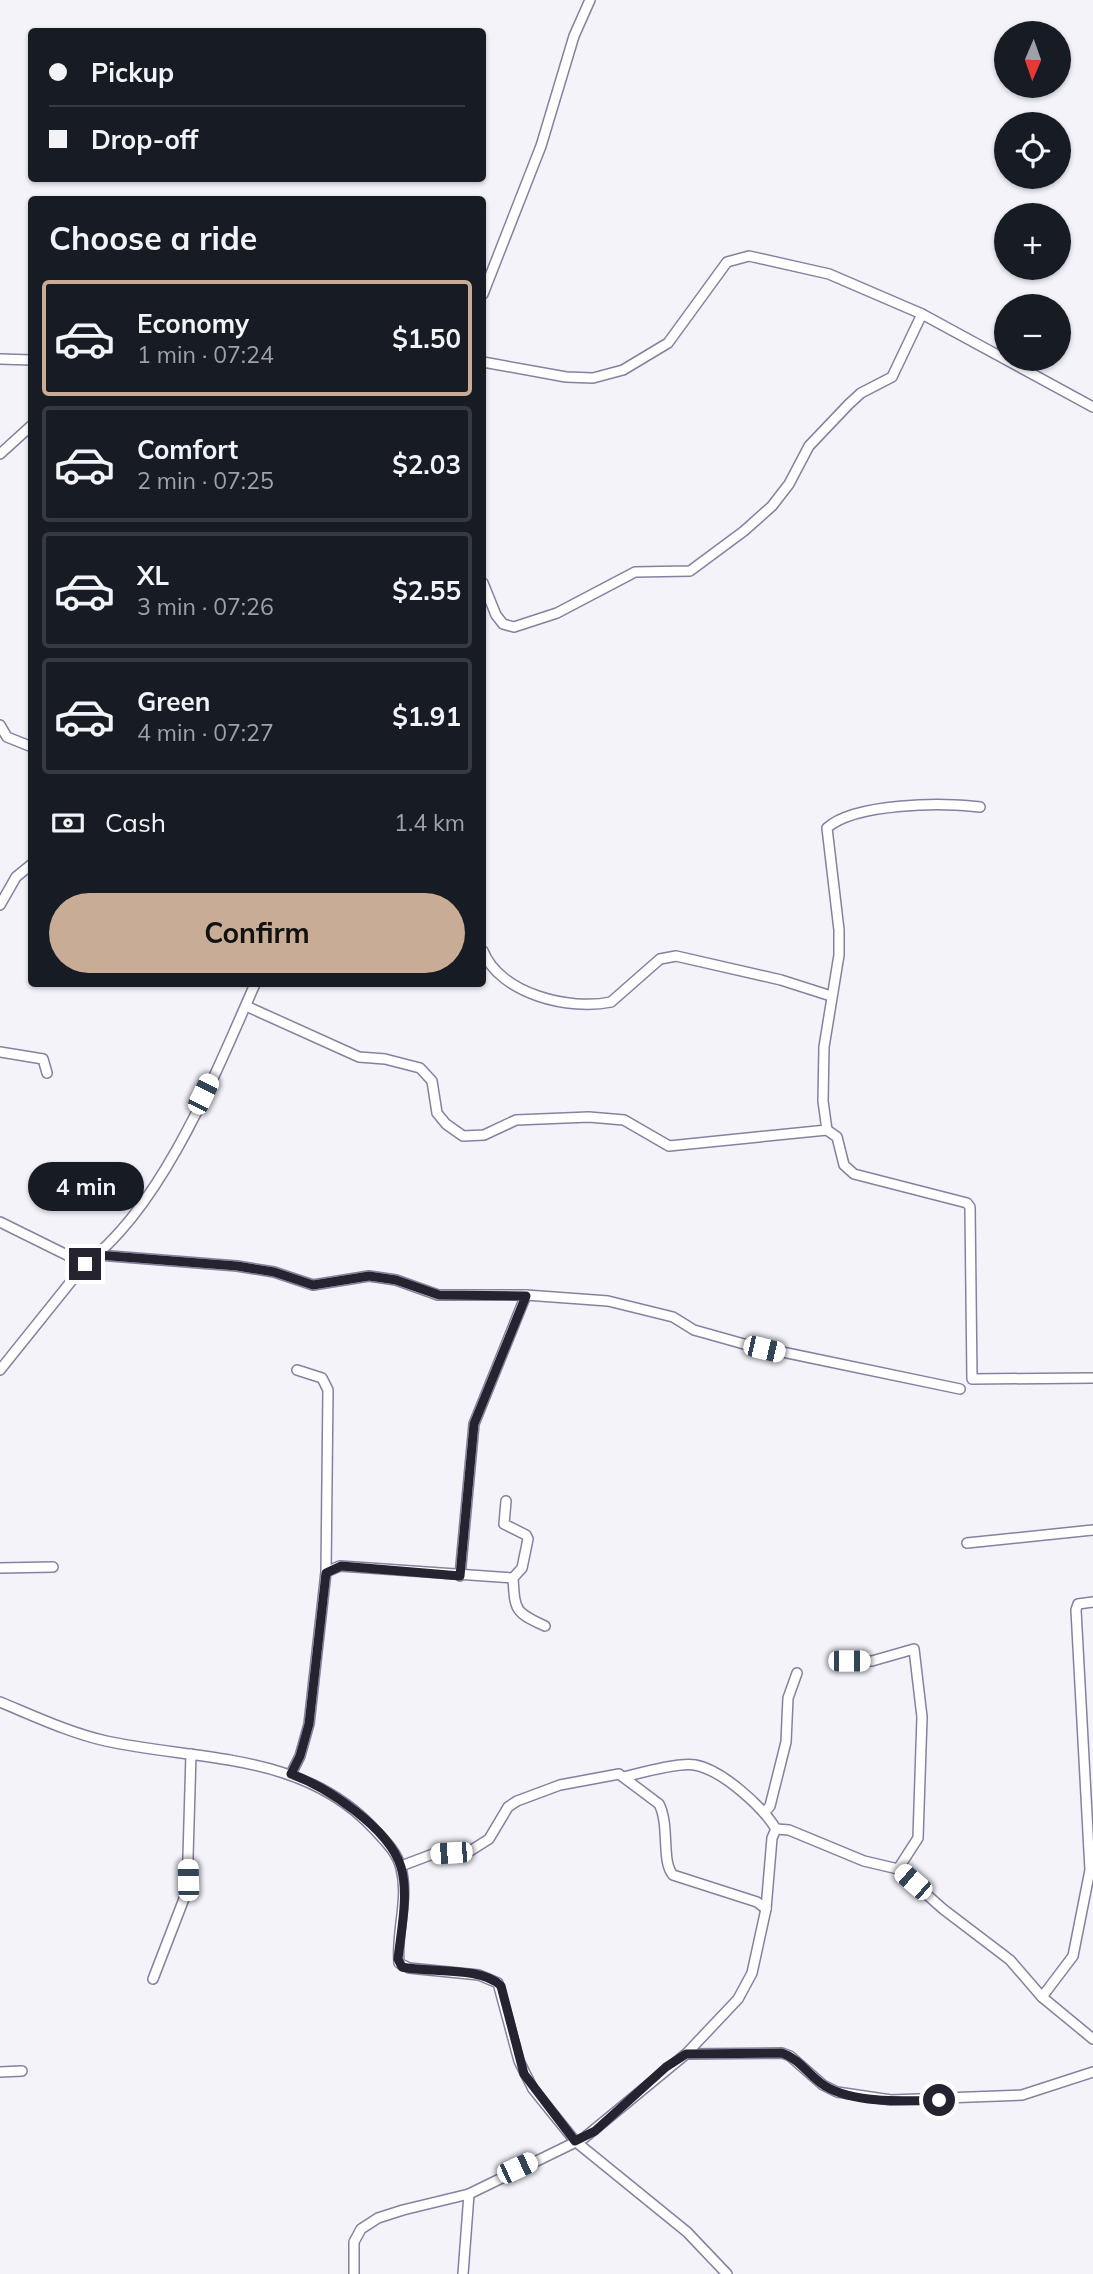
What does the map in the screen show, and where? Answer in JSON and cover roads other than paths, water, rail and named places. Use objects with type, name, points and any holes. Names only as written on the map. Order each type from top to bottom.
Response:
[{"type":"street","points":[[486,287],[541,146],[574,36],[590,0]]},
{"type":"street","points":[[486,363],[566,377],[593,378],[623,370],[668,343],[727,262],[749,256],[829,274],[922,314],[1093,407]]},
{"type":"street","points":[[486,590],[496,615],[503,624],[514,627],[557,613],[635,572],[690,571],[744,531],[772,506],[789,484],[809,446],[855,398],[892,377],[922,314]]},
{"type":"street","points":[[0,359],[28,360]]},
{"type":"street","points":[[0,454],[28,429]]},
{"type":"street","points":[[0,725],[7,737],[28,745]]},
{"type":"street","points":[[827,1130],[822,1082],[831,996],[839,955],[839,930],[827,828],[839,821],[896,807],[949,803],[980,807]]},
{"type":"street","points":[[0,905],[16,877],[28,867]]},
{"type":"street","points":[[486,955],[494,967],[517,987],[537,998],[611,1002],[660,959],[676,956],[781,980],[831,996]]},
{"type":"street","points":[[0,1370],[85,1264],[98,1255],[157,1185],[254,987]]},
{"type":"street","points":[[246,1006],[359,1057],[385,1059],[421,1068],[432,1081],[437,1113],[446,1124],[463,1136],[484,1136],[516,1120],[589,1117],[616,1118],[633,1124],[669,1146],[827,1130],[837,1137],[844,1165],[853,1174],[967,1203],[970,1208],[972,1379],[1093,1378]]},
{"type":"street","points":[[0,1052],[43,1059],[47,1073]]},
{"type":"street","points":[[0,1223],[85,1264]]},
{"type":"street","points":[[98,1255],[237,1266],[274,1272],[313,1285],[369,1276],[396,1280],[439,1295],[608,1301],[673,1317],[694,1330],[744,1344],[960,1389]]},
{"type":"street","points":[[460,1576],[474,1424],[526,1296]]},
{"type":"street","points":[[291,1774],[300,1756],[309,1724],[326,1573],[328,1390],[322,1378],[297,1370]]},
{"type":"street","points":[[506,1501],[504,1524],[526,1535],[528,1539],[522,1568],[513,1578],[514,1605],[518,1612],[545,1626]]},
{"type":"street","points":[[967,1543],[1093,1530]]},
{"type":"street","points":[[326,1573],[341,1566],[513,1578]]},
{"type":"street","points":[[0,1568],[53,1567]]},
{"type":"street","points":[[1042,1997],[1073,1956],[1090,1870],[1092,1846],[1076,1610],[1078,1604],[1093,1602]]},
{"type":"street","points":[[849,1661],[872,1661],[914,1649],[922,1717],[918,1838],[898,1869]]},
{"type":"street","points":[[765,1812],[769,1806],[786,1742],[788,1698],[797,1673]]},
{"type":"street","points":[[0,1702],[102,1740],[265,1765],[324,1789],[361,1815],[393,1851],[401,1866],[404,1885],[399,1963],[409,1968],[479,1975],[498,1983],[524,2074],[575,2141],[687,2232],[727,2274]]},
{"type":"street","points":[[152,1979],[187,1891],[191,1754]]},
{"type":"street","points":[[624,1777],[692,1764],[712,1771],[765,1812],[776,1829]]},
{"type":"street","points":[[401,1866],[433,1854],[470,1852],[489,1839],[508,1807],[532,1794],[615,1774],[624,1777],[659,1804],[668,1841],[666,1863],[673,1875],[757,1902],[766,1909]]},
{"type":"street","points":[[776,1829],[789,1830],[864,1861],[898,1869],[943,1909],[1010,1960],[1042,1997],[1093,2039]]},
{"type":"street","points":[[354,2274],[354,2242],[361,2229],[378,2218],[469,2194],[595,2131],[666,2067],[686,2054],[738,1999],[747,1984],[756,1961],[766,1909],[772,1839],[776,1829]]},
{"type":"street","points":[[686,2054],[782,2053],[790,2056],[823,2085],[836,2092],[891,2100],[1022,2095],[1093,2072]]},
{"type":"street","points":[[0,2072],[22,2071]]},
{"type":"street","points":[[463,2274],[469,2194]]}]
